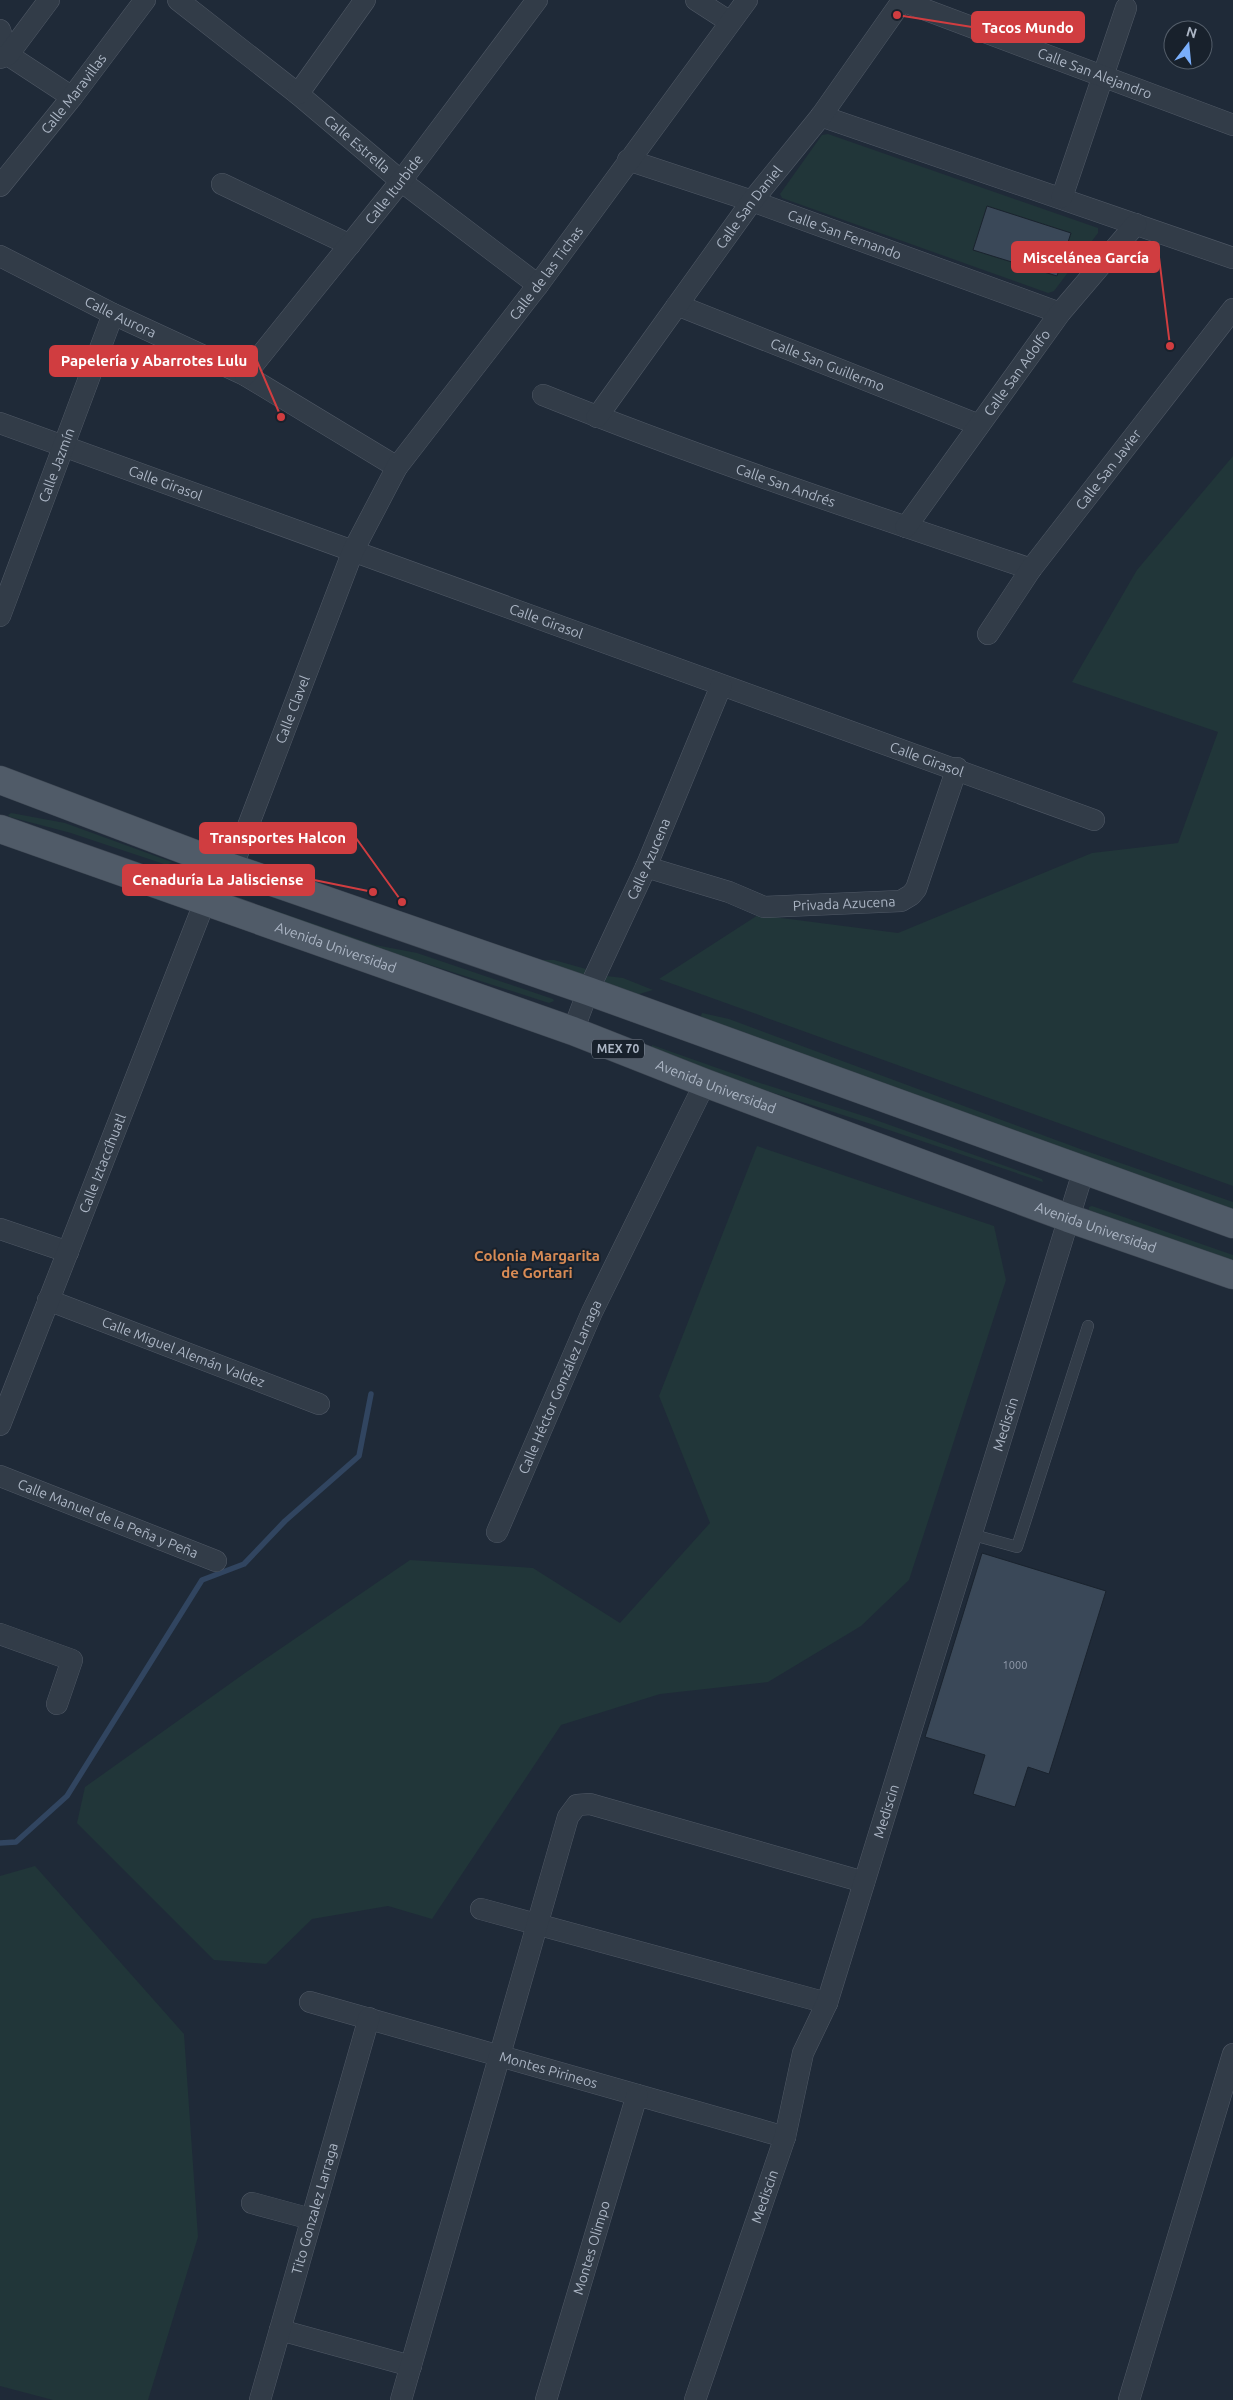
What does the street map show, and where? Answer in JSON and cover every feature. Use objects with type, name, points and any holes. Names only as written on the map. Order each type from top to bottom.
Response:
[{"type":"main road","points":[[0,780],[232,868],[588,991],[1233,1224]]},
{"type":"main road","name":"Avenida Universidad","points":[[0,829],[573,1031],[705,1083],[1068,1218],[1233,1275]]},
{"type":"street","points":[[4,56],[49,0]]},
{"type":"street","name":"Calle Maravillas","points":[[0,186],[72,97],[145,0]]},
{"type":"street","name":"Calle Estrella","points":[[178,0],[298,94],[401,181],[538,285]]},
{"type":"street","points":[[298,94],[365,0]]},
{"type":"street","name":"Calle Iturbide","points":[[245,375],[401,181],[537,0]]},
{"type":"street","points":[[696,0],[730,22]]},
{"type":"street","name":"Calle de las Tichas","points":[[353,551],[397,467],[538,285],[747,0]]},
{"type":"street","name":"Calle San Alejandro","points":[[902,1],[1233,125]]},
{"type":"street","name":"Calle San Daniel","points":[[597,417],[752,201],[821,116],[902,1]]},
{"type":"street","points":[[1062,198],[1126,8]]},
{"type":"street","points":[[0,30],[4,56]]},
{"type":"street","points":[[4,56],[72,97]]},
{"type":"street","points":[[821,116],[1233,258]]},
{"type":"street","name":"Calle San Fernando","points":[[628,160],[752,201],[1060,313]]},
{"type":"street","points":[[222,184],[350,245]]},
{"type":"street","name":"Calle San Adolfo","points":[[906,527],[1060,313],[1136,224]]},
{"type":"street","name":"Calle Aurora","points":[[0,256],[113,314],[245,375],[397,467]]},
{"type":"street","name":"Calle San Guillermo","points":[[678,306],[979,425]]},
{"type":"street","name":"Calle San Javier","points":[[988,634],[1030,569],[1233,309]]},
{"type":"street","name":"Calle Jazmín","points":[[0,616],[113,314]]},
{"type":"street","name":"Calle San Andrés","points":[[543,396],[906,527],[1030,569]]},
{"type":"street","name":"Calle Girasol","points":[[0,423],[721,686],[956,768],[1094,820]]},
{"type":"street","name":"Calle Clavel","points":[[205,901],[232,868],[353,551]]},
{"type":"street","name":"Calle Azucena","points":[[573,1031],[588,991],[646,867],[721,686]]},
{"type":"street","name":"Privada Azucena","points":[[646,867],[729,892],[764,907],[901,901],[911,895],[916,889],[956,768]]},
{"type":"street","name":"Calle Iztaccíhuatl","points":[[0,1425],[205,901]]},
{"type":"street","name":"Calle Héctor González Larraga","points":[[497,1532],[592,1312],[705,1083]]},
{"type":"street","name":"Mediscin","points":[[695,2400],[785,2137],[803,2053],[826,2003],[1084,1170]]},
{"type":"street","points":[[0,1229],[68,1252]]},
{"type":"street","name":"Calle Miguel Alemán Valdez","points":[[48,1300],[319,1404]]},
{"type":"street","name":"Calle Manuel de la Peña y Peña","points":[[0,1476],[216,1561]]},
{"type":"street","points":[[0,1634],[72,1660],[57,1704]]},
{"type":"street","points":[[401,2400],[539,1925],[568,1817],[577,1805],[590,1804],[864,1882]]},
{"type":"street","points":[[481,1909],[826,2003]]},
{"type":"street","name":"Montes Pirineos","points":[[310,2002],[785,2137]]},
{"type":"street","name":"Tito Gonzalez Larraga","points":[[260,2400],[369,2018]]},
{"type":"street","points":[[1129,2400],[1229,2085],[1233,2054]]},
{"type":"street","name":"Montes Olimpo","points":[[546,2400],[637,2095]]},
{"type":"street","points":[[252,2203],[312,2219]]},
{"type":"street","points":[[280,2330],[411,2366]]},
{"type":"lane","points":[[970,1534],[1017,1547],[1088,1326]]},
{"type":"green space","points":[[828,134],[1098,228],[1098,233],[1054,291],[1048,293],[782,198],[780,194],[822,135]]},
{"type":"green space","points":[[1233,456],[1233,1186],[659,979],[758,915],[898,933],[1092,853],[1178,843],[1218,732],[1072,682],[1137,570]]},
{"type":"green space","points":[[11,813],[65,823],[172,862],[167,865],[71,833],[10,817],[8,815]]},
{"type":"green space","points":[[259,905],[375,945],[417,953],[553,999],[554,1001],[549,1003],[421,962],[374,951],[256,907]]},
{"type":"green space","points":[[527,960],[554,960],[586,969],[585,976]]},
{"type":"green space","points":[[607,976],[623,978],[653,990],[629,997],[604,983]]},
{"type":"green space","points":[[702,1013],[729,1019],[1083,1150],[1233,1202],[1233,1214],[700,1019]]},
{"type":"green space","points":[[652,1045],[757,1082],[870,1118],[1042,1179],[1043,1182],[755,1087],[651,1050]]},
{"type":"green space","points":[[757,1146],[994,1226],[1006,1280],[909,1580],[861,1626],[768,1682],[660,1694],[561,1725],[432,1919],[388,1906],[312,1919],[266,1964],[214,1960],[77,1823],[85,1787],[245,1673],[410,1560],[533,1568],[620,1623],[710,1523],[659,1396]]},
{"type":"green space","points":[[1092,1206],[1233,1255],[1233,1261],[1089,1210],[1089,1207]]},
{"type":"green space","points":[[35,1866],[184,2034],[198,2237],[148,2400],[53,2400],[0,2386],[0,1876]]},
{"type":"building","points":[[987,206],[1071,233],[1057,276],[973,250]]},
{"type":"building","points":[[982,1553],[1106,1591],[1049,1774],[1028,1767],[1015,1807],[973,1794],[985,1755],[925,1737]]},
{"type":"waterway","points":[[0,1843],[16,1842],[67,1796],[202,1580],[244,1564],[285,1521],[359,1456],[371,1394]]},
{"type":"place","name":"Tacos Mundo","points":[[897,15]]},
{"type":"place","name":"Miscelánea García","points":[[1170,346]]},
{"type":"place","name":"Papelería y Abarrotes Lulu","points":[[281,417]]},
{"type":"place","name":"Cenaduría La Jalisciense","points":[[373,892]]},
{"type":"place","name":"Transportes Halcon","points":[[402,902]]},
{"type":"district","name":"Colonia Margarita de Gortari","points":[[537,1264]]}]
